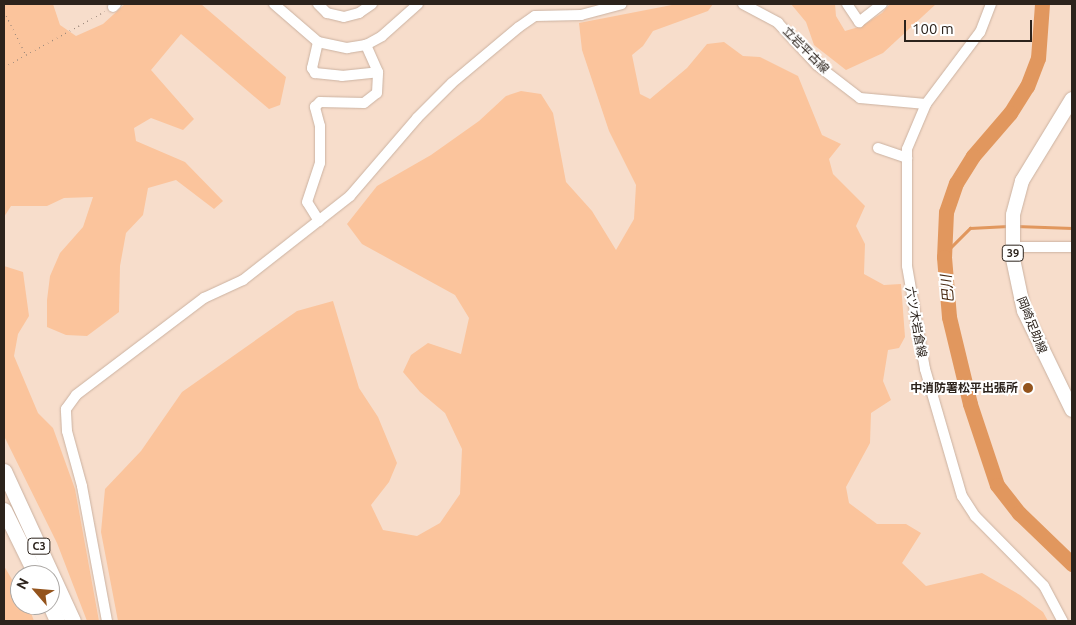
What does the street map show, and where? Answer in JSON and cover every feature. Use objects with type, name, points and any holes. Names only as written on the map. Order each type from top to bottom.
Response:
[{"type":"highway","name":"C3","points":[[4,471],[73,621]]},
{"type":"highway","name":"C3","points":[[4,510],[31,565]]},
{"type":"main road","name":"岡崎足助線","points":[[1072,99],[1022,181],[1014,215],[1013,247],[1017,285],[1024,311],[1072,410]]},
{"type":"street","points":[[275,4],[318,42],[338,47],[366,45],[382,36],[418,4]]},
{"type":"street","points":[[318,4],[328,13],[344,17],[359,13],[372,4]]},
{"type":"street","points":[[106,621],[82,486],[67,431],[66,409],[76,395],[112,365],[204,298],[243,280],[350,196],[452,83],[519,27],[535,16],[580,15],[622,4]]},
{"type":"street","name":"立岩平古線","points":[[743,4],[778,23],[817,65],[860,98],[926,104]]},
{"type":"street","points":[[847,4],[859,22],[880,5]]},
{"type":"street","name":"六ツ木岩倉線","points":[[991,4],[980,32],[926,104],[907,149],[907,266],[916,327],[941,432],[962,496],[975,516],[1044,586],[1064,621]]},
{"type":"street","points":[[318,42],[312,68],[315,73],[342,76],[378,72]]},
{"type":"street","points":[[319,221],[307,202],[320,163],[320,126],[316,107],[320,102],[367,101],[377,93],[378,72],[366,45]]},
{"type":"street","points":[[878,148],[907,158]]},
{"type":"street","points":[[1013,247],[1072,247]]},
{"type":"path","points":[[4,67],[114,5]]},
{"type":"path","points":[[4,11],[25,54]]},
{"type":"shaded area","points":[[4,4],[53,4],[60,25],[76,36],[103,24],[125,4],[201,4],[286,77],[280,105],[269,109],[181,34],[151,70],[194,119],[183,130],[151,118],[134,128],[136,141],[185,162],[223,201],[214,209],[176,180],[148,188],[143,215],[126,233],[120,266],[119,312],[87,336],[66,335],[47,327],[47,300],[50,276],[60,253],[83,227],[93,197],[64,198],[47,206],[11,206],[4,217]]},
{"type":"shaded area","points":[[677,4],[713,4],[708,11],[653,31],[643,46],[632,55],[640,94],[650,99],[687,68],[707,44],[724,42],[743,56],[760,57],[798,76],[822,135],[841,144],[829,159],[833,174],[865,206],[856,226],[865,244],[864,274],[884,285],[901,284],[905,337],[899,348],[888,350],[883,381],[891,400],[871,413],[870,443],[846,487],[849,503],[877,524],[906,524],[921,533],[902,563],[926,586],[982,573],[1020,595],[1043,612],[1048,621],[118,621],[101,532],[105,489],[141,451],[182,392],[297,311],[333,301],[359,388],[378,417],[397,463],[389,482],[371,505],[383,530],[417,536],[440,523],[460,494],[462,449],[445,413],[420,392],[403,372],[411,355],[428,343],[461,354],[469,318],[455,295],[362,244],[347,224],[377,186],[431,155],[479,121],[506,96],[521,91],[541,94],[553,113],[566,182],[592,211],[616,250],[634,219],[636,185],[609,131],[582,50],[579,23]]},
{"type":"shaded area","points":[[791,4],[835,4],[836,16],[845,31],[862,26],[882,13],[890,4],[936,4],[883,53],[846,70],[814,45],[806,22]]},
{"type":"shaded area","points":[[4,266],[23,272],[29,316],[18,334],[14,356],[38,413],[53,428],[75,489],[99,621],[87,621],[57,543],[4,436]]},
{"type":"shaded area","points":[[4,566],[10,576],[10,615],[32,615],[34,621],[4,621]]},
{"type":"waterway","name":"巴川","points":[[1042,4],[1038,58],[1027,86],[1010,113],[973,156],[956,183],[946,212],[944,257],[949,317],[970,404],[997,485],[1019,513],[1072,564]]},
{"type":"waterway","points":[[941,257],[970,228],[1008,226]]},
{"type":"waterway","points":[[1016,226],[1072,228]]},
{"type":"place","name":"中消防署松平出張所","points":[[1028,388]]}]
